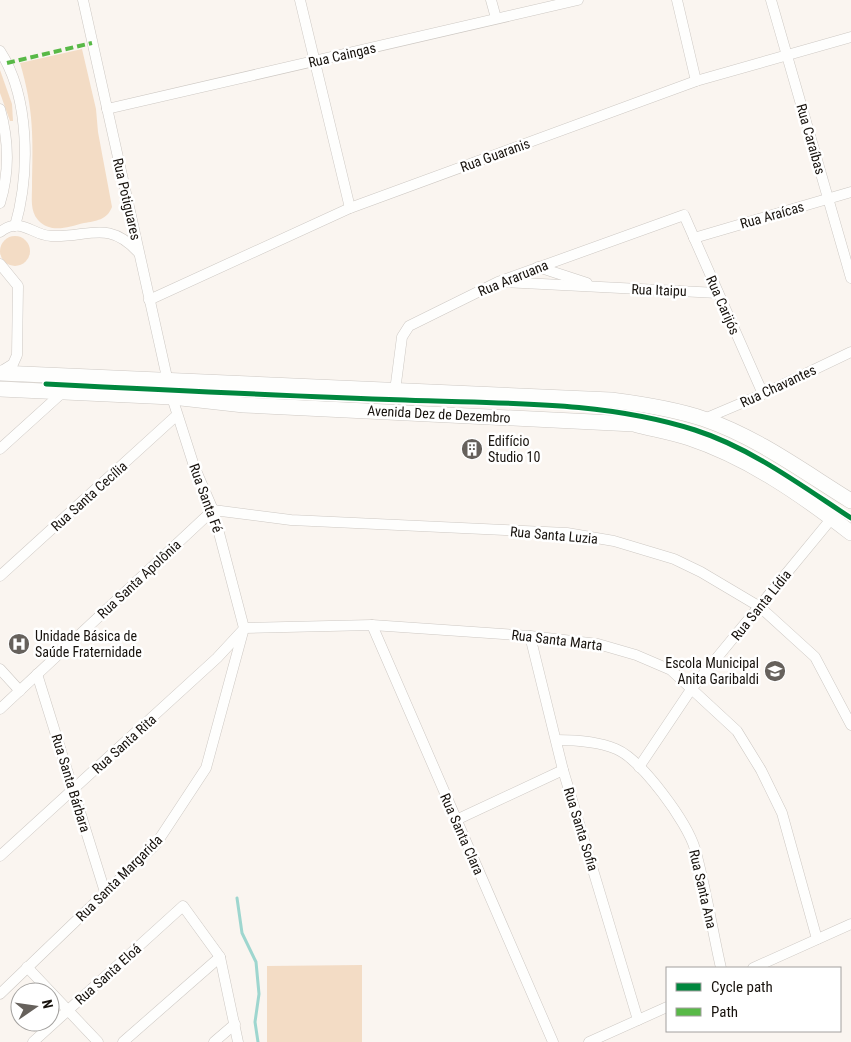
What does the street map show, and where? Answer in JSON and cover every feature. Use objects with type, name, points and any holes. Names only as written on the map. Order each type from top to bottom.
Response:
[{"type":"highway","name":"Avenida Dez de Dezembro","points":[[0,372],[611,400],[646,405],[704,419],[752,441],[851,501]]},
{"type":"highway","name":"Avenida Dez de Dezembro","points":[[0,389],[172,397],[244,405],[634,424],[691,439],[742,462],[781,483],[851,533]]},
{"type":"street","name":"Rua Potiguares","points":[[85,0],[138,252],[172,397]]},
{"type":"street","points":[[300,0],[350,208]]},
{"type":"street","points":[[492,0],[496,18]]},
{"type":"street","name":"Rua Caingas","points":[[107,109],[578,0]]},
{"type":"street","points":[[678,0],[696,81]]},
{"type":"street","name":"Rua Caraíbas","points":[[772,0],[851,278]]},
{"type":"street","name":"Rua Guaranis","points":[[149,300],[350,208],[696,81],[851,37]]},
{"type":"street","points":[[0,51],[17,86],[24,123],[22,191],[15,226]]},
{"type":"street","points":[[0,109],[8,154],[6,181],[0,203]]},
{"type":"street","name":"Rua Araícas","points":[[694,238],[851,192]]},
{"type":"street","name":"Rua Carijós","points":[[684,215],[763,394]]},
{"type":"street","name":"Rua Araruana","points":[[396,391],[402,337],[409,326],[498,282],[684,215]]},
{"type":"street","points":[[0,232],[15,226],[31,228],[48,236],[99,231],[107,232],[124,238],[138,252]]},
{"type":"street","points":[[0,264],[18,286],[17,355],[13,364],[0,372]]},
{"type":"street","name":"Rua Itaipu","points":[[538,267],[600,288]]},
{"type":"street","name":"Rua Itaipu","points":[[498,282],[718,293]]},
{"type":"street","name":"Rua Chavantes","points":[[704,419],[763,394],[851,352]]},
{"type":"street","points":[[0,449],[63,392]]},
{"type":"street","name":"Rua Santa Fé","points":[[172,397],[194,466],[213,510],[244,628]]},
{"type":"street","name":"Rua Santa Cecília","points":[[0,576],[177,415]]},
{"type":"street","name":"Rua Santa Luzia","points":[[213,510],[291,520],[567,533],[614,541],[674,560],[701,572],[760,607],[815,657],[851,724]]},
{"type":"street","name":"Rua Santa Apolônia","points":[[0,709],[213,510]]},
{"type":"street","name":"Rua Santa Lídia","points":[[639,767],[692,688],[832,518]]},
{"type":"street","name":"Rua Santa Marta","points":[[244,628],[372,625],[530,636],[598,644],[636,655],[671,670],[737,731],[761,770],[782,813],[817,940]]},
{"type":"street","name":"Rua Santa Clara","points":[[372,625],[553,1042]]},
{"type":"street","name":"Rua Santa Rita","points":[[0,856],[217,658],[244,628]]},
{"type":"street","name":"Rua Santa Margarida","points":[[0,994],[156,844],[206,768],[244,628]]},
{"type":"street","name":"Rua Santa Sofia","points":[[530,636],[563,770],[638,1020]]},
{"type":"street","points":[[0,668],[20,691]]},
{"type":"street","name":"Rua Santa Bárbara","points":[[37,674],[105,892]]},
{"type":"street","name":"Rua Santa Ana","points":[[556,740],[591,742],[617,749],[639,767],[668,800],[694,847],[721,967]]},
{"type":"street","points":[[456,820],[563,770]]},
{"type":"street","name":"Rua Santa Eloá","points":[[33,1042],[183,906],[220,956]]},
{"type":"street","points":[[755,967],[851,924]]},
{"type":"street","points":[[122,1042],[220,956],[238,1042]]},
{"type":"street","points":[[27,967],[98,1042]]},
{"type":"street","points":[[590,1042],[666,1007]]},
{"type":"street","points":[[214,1042],[235,1024]]},
{"type":"shaded area","points":[[82,49],[96,109],[98,132],[112,207],[107,215],[101,219],[66,228],[48,227],[38,220],[33,209],[32,124],[28,95],[20,63]]},
{"type":"shaded area","points":[[0,70],[12,104],[13,121],[10,121],[0,93]]},
{"type":"shaded area","points":[[15,236],[26,240],[30,251],[26,262],[15,266],[4,262],[0,251],[4,240]]},
{"type":"shaded area","points":[[362,965],[362,1042],[267,1042],[267,966]]},
{"type":"waterway","points":[[237,898],[242,933],[256,962],[259,994],[255,1022],[258,1042]]},
{"type":"marked path","points":[[7,63],[92,43]]},
{"type":"cycle path","points":[[46,384],[315,397],[515,403],[588,408],[624,413],[660,420],[695,430],[736,447],[776,469],[851,518]]},
{"type":"place","name":"Edifício Studio 10","points":[[472,449]]},
{"type":"place","name":"Unidade Básica de Saúde Fraternidade","points":[[19,644]]},
{"type":"place","name":"Escola Municipal Anita Garibaldi","points":[[775,671]]}]
